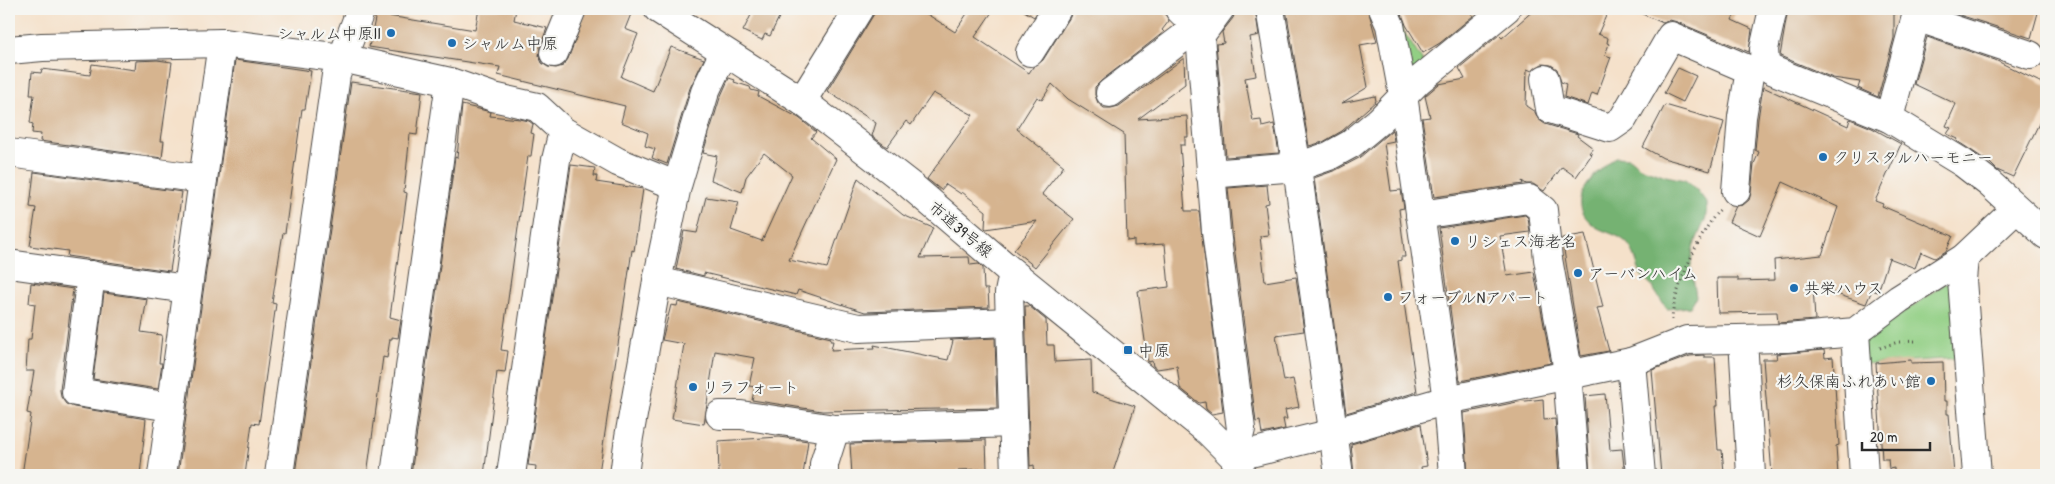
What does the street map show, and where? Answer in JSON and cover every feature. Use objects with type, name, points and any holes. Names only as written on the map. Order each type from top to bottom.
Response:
[{"type":"street","points":[[279,475],[336,75],[361,9]]},
{"type":"street","points":[[554,53],[572,9]]},
{"type":"street","name":"市道39号線","points":[[658,9],[802,101],[910,185],[1013,273],[1208,431],[1238,466]]},
{"type":"street","points":[[802,101],[859,9]]},
{"type":"street","points":[[1030,52],[1057,9]]},
{"type":"street","points":[[1110,93],[1192,24],[1220,9]]},
{"type":"street","points":[[1270,9],[1297,166],[1338,475]]},
{"type":"street","points":[[1383,9],[1390,25],[1403,95],[1447,400],[1453,475]]},
{"type":"street","points":[[1210,174],[1297,166],[1329,156],[1351,144],[1380,120],[1403,95],[1506,9]]},
{"type":"street","points":[[1736,191],[1742,117],[1764,49],[1773,9]]},
{"type":"street","points":[[1889,118],[1917,13],[2030,55]]},
{"type":"street","points":[[1192,24],[1241,429],[1238,466],[1333,433],[1447,400],[1631,362],[1687,340],[1787,338],[1855,332],[1899,299],[1964,258],[2016,209]]},
{"type":"street","points":[[1545,79],[1550,109],[1610,128],[1623,119],[1671,36],[1757,67],[1772,70],[1889,118],[1963,163],[1989,183],[2046,235]]},
{"type":"street","points":[[162,475],[222,43]]},
{"type":"street","points":[[9,50],[42,47],[222,43],[342,58],[450,82],[493,97],[537,107],[563,131],[618,162],[677,186]]},
{"type":"street","points":[[624,475],[657,281],[677,186],[705,92],[724,52]]},
{"type":"street","points":[[395,475],[450,82]]},
{"type":"street","points":[[511,475],[556,160],[563,131]]},
{"type":"street","points":[[9,153],[203,179]]},
{"type":"street","points":[[1420,215],[1529,199],[1543,210],[1548,259],[1566,359],[1575,475]]},
{"type":"street","points":[[1964,258],[1962,280],[1977,475]]},
{"type":"street","points":[[9,264],[188,289]]},
{"type":"street","points":[[1013,273],[1009,293],[1015,475]]},
{"type":"street","points":[[91,276],[76,392],[171,407]]},
{"type":"street","points":[[657,281],[858,328],[1010,322]]},
{"type":"street","points":[[1855,332],[1864,475]]},
{"type":"street","points":[[1743,339],[1751,475]]},
{"type":"street","points":[[1631,362],[1640,475]]},
{"type":"street","points":[[720,415],[741,415],[835,429],[1013,423]]},
{"type":"street","points":[[824,475],[824,464],[835,429]]},
{"type":"path","points":[[1671,346],[1672,308],[1692,255],[1711,219],[1736,191]]},
{"type":"path","points":[[1898,342],[1916,341]]},
{"type":"green space","points":[[1398,23],[1425,65],[1405,81]]},
{"type":"green space","points":[[1615,157],[1629,158],[1640,167],[1685,180],[1696,189],[1707,203],[1707,215],[1693,248],[1691,264],[1696,297],[1690,307],[1667,309],[1652,286],[1640,274],[1630,246],[1620,238],[1596,227],[1586,218],[1581,208],[1584,189],[1598,172]]},
{"type":"green space","points":[[1946,283],[1952,285],[1961,358],[1863,364],[1864,340]]},
{"type":"building","points":[[479,9],[516,9],[514,20],[547,28],[540,47],[539,56],[542,63],[548,67],[556,68],[563,66],[568,59],[587,9],[633,9],[625,29],[638,34],[621,77],[653,91],[671,47],[704,59],[690,88],[667,164],[652,158],[655,149],[645,146],[648,133],[621,122],[625,106],[498,75],[500,67],[369,47],[376,14],[475,30]]},
{"type":"building","points":[[754,9],[783,9],[770,36],[765,34],[762,40],[743,31]]},
{"type":"building","points":[[877,9],[919,9],[955,32],[970,9],[994,9],[975,37],[1029,73],[1033,67],[1043,60],[1070,17],[1072,9],[1161,9],[1164,11],[1169,21],[1162,30],[1164,32],[1101,81],[1095,87],[1095,95],[1098,103],[1104,108],[1119,106],[1184,58],[1185,84],[1138,119],[1187,116],[1188,137],[1185,137],[1185,145],[1180,145],[1185,211],[1199,211],[1223,412],[1212,414],[1206,409],[1205,402],[1199,403],[1180,388],[1177,366],[1157,369],[1153,366],[1152,361],[1148,362],[1138,291],[1169,287],[1165,244],[1134,246],[1134,240],[1127,241],[1124,134],[1068,99],[1052,84],[1042,100],[1037,97],[1017,129],[1064,166],[1042,194],[1074,219],[1035,267],[1014,250],[1037,221],[986,229],[986,211],[962,192],[961,194],[946,184],[941,190],[927,179],[973,115],[933,93],[911,125],[906,121],[887,147],[872,136],[876,123],[827,91]]},
{"type":"building","points":[[1021,9],[1039,9],[1034,17]]},
{"type":"building","points":[[1255,9],[1259,35],[1250,37],[1256,76],[1245,78],[1253,121],[1261,120],[1262,127],[1274,124],[1279,153],[1226,157],[1216,44],[1224,43],[1222,32],[1233,18],[1236,10]]},
{"type":"building","points":[[1286,9],[1368,9],[1377,42],[1360,45],[1368,87],[1342,103],[1375,96],[1376,101],[1342,131],[1323,142],[1309,146]]},
{"type":"building","points":[[1400,9],[1469,9],[1473,16],[1440,43],[1423,53],[1406,25]]},
{"type":"building","points":[[1535,9],[1609,9],[1598,34],[1608,38],[1607,43],[1609,44],[1605,55],[1611,57],[1597,95],[1592,93],[1588,105],[1564,97],[1566,84],[1561,82],[1557,69],[1551,65],[1542,64],[1532,71],[1527,69],[1526,106],[1535,112],[1538,119],[1545,124],[1578,134],[1577,136],[1593,148],[1589,153],[1592,154],[1576,177],[1562,167],[1544,191],[1533,184],[1526,184],[1522,181],[1523,184],[1434,197],[1422,118],[1430,117],[1425,96],[1439,84],[1465,79],[1459,68],[1499,35],[1502,38]]},
{"type":"building","points":[[1631,9],[1737,9],[1732,20],[1752,29],[1749,52],[1677,22],[1670,20],[1663,23]]},
{"type":"building","points":[[1788,9],[1894,9],[1894,38],[1878,97],[1858,88],[1860,82],[1833,78],[1780,56]]},
{"type":"building","points":[[1941,9],[2039,9],[2031,38]]},
{"type":"building","points":[[1927,37],[1995,60],[2046,85],[2046,109],[2013,177],[1997,170],[1989,162],[1957,141],[1958,139],[1947,134],[1951,128],[1946,126],[1956,104],[1914,84]]},
{"type":"building","points":[[157,60],[172,62],[161,141],[164,141],[162,158],[40,141],[41,134],[32,133],[33,124],[30,123],[34,95],[30,95],[32,72],[41,73],[42,69],[90,75],[92,64],[135,70],[136,61]]},
{"type":"building","points":[[235,60],[311,71],[305,109],[302,109],[285,233],[283,233],[272,303],[276,304],[259,424],[252,423],[245,475],[178,475]]},
{"type":"building","points":[[1678,68],[1696,76],[1683,102],[1664,93]]},
{"type":"building","points":[[729,78],[735,80],[734,82],[750,87],[751,90],[759,92],[758,96],[799,118],[816,132],[811,138],[836,159],[789,260],[827,268],[858,178],[903,215],[933,228],[920,258],[969,257],[970,265],[979,264],[983,268],[984,289],[988,289],[989,307],[865,312],[798,290],[796,295],[704,273],[704,276],[676,269],[684,231],[697,233],[706,197],[739,202],[731,230],[762,241],[792,175],[764,153],[746,177],[742,192],[711,180],[717,156],[703,153],[720,98]]},
{"type":"building","points":[[351,82],[422,92],[417,135],[410,134],[404,192],[407,193],[390,317],[401,320],[398,338],[392,337],[390,339],[387,358],[383,357],[367,475],[295,474]]},
{"type":"building","points":[[1763,87],[1848,126],[1850,119],[1872,128],[1901,144],[1875,201],[1883,204],[1882,206],[1953,236],[1946,251],[1935,258],[1921,252],[1915,268],[1889,258],[1878,292],[1872,290],[1866,304],[1813,286],[1815,320],[1778,323],[1777,312],[1718,313],[1717,278],[1738,278],[1738,281],[1775,280],[1774,260],[1822,255],[1838,207],[1783,182],[1760,236],[1729,222],[1736,206],[1743,205],[1749,200],[1751,193],[1754,164],[1759,152],[1755,150]]},
{"type":"building","points":[[462,105],[491,112],[490,116],[520,119],[533,124],[531,133],[534,134],[531,156],[528,156],[501,350],[508,351],[505,373],[497,372],[484,475],[411,475],[455,157],[457,158]]},
{"type":"building","points":[[1665,105],[1724,122],[1710,171],[1663,158],[1643,147]]},
{"type":"building","points":[[1392,130],[1394,141],[1384,143],[1391,191],[1401,190],[1404,208],[1399,209],[1405,257],[1401,257],[1401,260],[1398,261],[1417,392],[1346,413],[1314,178],[1336,170],[1359,158]]},
{"type":"building","points":[[571,165],[595,168],[594,176],[597,176],[596,182],[643,189],[634,251],[632,250],[599,473],[575,475],[555,472],[555,475],[535,475],[536,466],[528,465]]},
{"type":"building","points":[[34,172],[182,192],[170,271],[67,256],[68,251],[30,246],[36,208],[30,207]]},
{"type":"building","points":[[1267,185],[1269,203],[1265,204],[1269,235],[1260,236],[1265,282],[1296,277],[1304,331],[1276,335],[1284,381],[1293,379],[1299,407],[1285,410],[1287,419],[1283,419],[1285,429],[1262,434],[1260,421],[1256,422],[1228,188]]},
{"type":"building","points":[[1525,215],[1528,218],[1530,232],[1500,236],[1507,276],[1534,272],[1551,363],[1460,381],[1439,228]]},
{"type":"building","name":"アーバンハイム","points":[[1585,234],[1603,307],[1597,308],[1609,351],[1581,356],[1562,238]]},
{"type":"building","points":[[31,283],[73,289],[60,390],[61,397],[66,404],[74,407],[146,419],[140,475],[22,475],[31,414],[27,413],[34,371],[26,371],[28,339],[31,339],[35,304],[29,303]]},
{"type":"building","points":[[104,293],[147,299],[141,332],[162,335],[159,363],[162,363],[158,389],[93,379]]},
{"type":"building","points":[[678,302],[831,338],[830,341],[833,341],[831,350],[875,348],[874,345],[948,360],[953,341],[950,340],[995,338],[997,408],[822,411],[752,400],[755,387],[749,386],[755,358],[715,351],[704,424],[672,419],[684,344],[662,340],[671,305],[677,306]]},
{"type":"building","points":[[1025,306],[1029,306],[1046,320],[1047,345],[1054,345],[1055,362],[1091,360],[1092,392],[1135,406],[1112,475],[1035,475],[1034,465],[1030,466]]},
{"type":"building","points":[[1824,350],[1825,358],[1833,357],[1839,445],[1836,446],[1838,475],[1772,475],[1763,359],[1777,359],[1776,354]]},
{"type":"building","points":[[1704,355],[1704,357],[1715,357],[1718,406],[1715,406],[1718,450],[1722,450],[1724,472],[1661,475],[1652,370],[1690,356]]},
{"type":"building","points":[[1911,360],[1911,363],[1943,362],[1944,401],[1947,401],[1947,414],[1949,414],[1954,475],[1894,475],[1894,468],[1889,469],[1888,459],[1882,459],[1876,363]]},
{"type":"building","points":[[1605,394],[1610,450],[1622,449],[1625,475],[1590,475],[1585,396]]},
{"type":"building","points":[[1543,399],[1544,420],[1555,419],[1559,475],[1468,475],[1464,413],[1517,402]]},
{"type":"building","points":[[1421,424],[1427,466],[1421,467],[1422,475],[1354,475],[1351,444]]},
{"type":"building","points":[[779,437],[808,441],[803,475],[719,475],[718,441]]},
{"type":"building","points":[[986,440],[987,469],[958,470],[958,475],[852,475],[850,444]]},
{"type":"place","name":"シャルム中原II","points":[[391,33]]},
{"type":"place","name":"シャルム中原","points":[[452,43]]},
{"type":"place","name":"クリスタルハーモニー","points":[[1823,157]]},
{"type":"place","name":"リシェス海老名","points":[[1455,241]]},
{"type":"place","name":"アーバンハイム","points":[[1578,273]]},
{"type":"place","name":"共栄ハウス","points":[[1794,288]]},
{"type":"place","name":"フォーブルNアパート","points":[[1388,297]]},
{"type":"place","name":"中原","points":[[1128,350]]},
{"type":"place","name":"杉久保南ふれあい館","points":[[1931,381]]},
{"type":"place","name":"リラフォート","points":[[693,387]]}]
